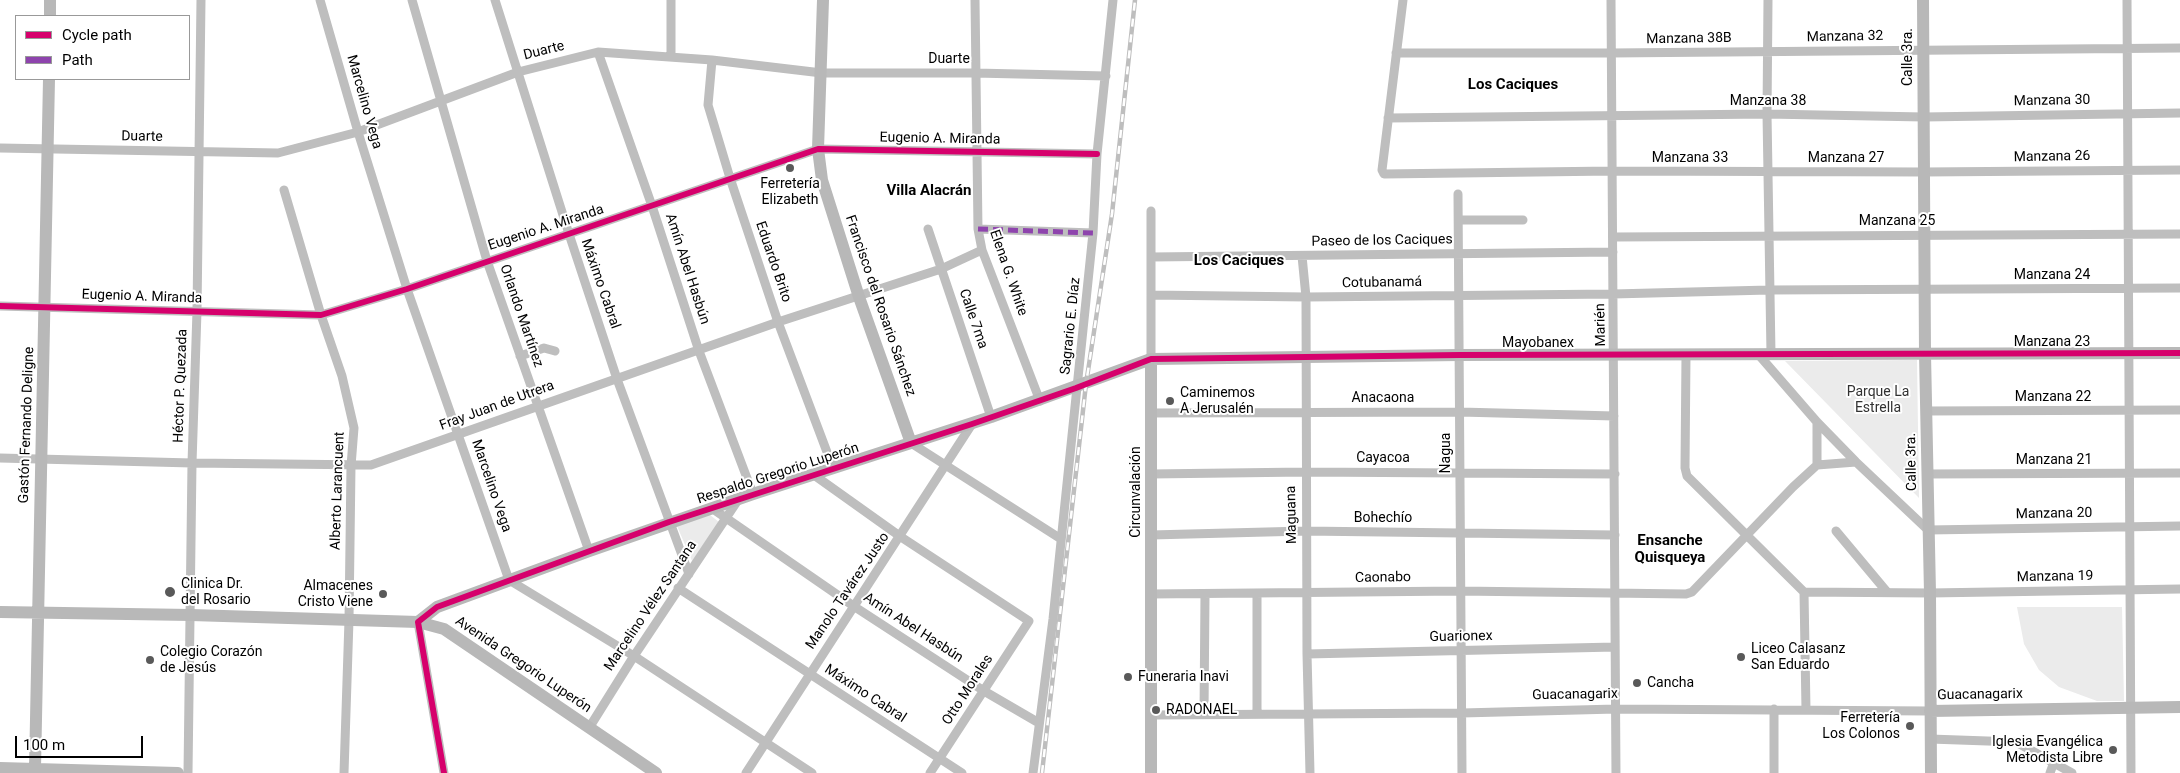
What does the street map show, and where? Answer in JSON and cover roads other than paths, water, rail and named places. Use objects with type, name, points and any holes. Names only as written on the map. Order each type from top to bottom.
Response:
[{"type":"street","points":[[50,0],[50,15]]},
{"type":"street","name":"Héctor P. Quezada","points":[[188,773],[201,0]]},
{"type":"street","name":"Marcelino Vega","points":[[320,0],[358,132],[407,289],[509,580]]},
{"type":"street","name":"Orlando Martínez","points":[[412,0],[487,261],[589,551]]},
{"type":"street","name":"Máximo Cabral","points":[[495,0],[617,379],[689,574]]},
{"type":"street","points":[[670,56],[671,0]]},
{"type":"street","name":"Francisco del Rosario Sánchez","points":[[823,0],[818,149],[822,180],[859,297],[911,443]]},
{"type":"street","name":"Elena G. White","points":[[975,0],[978,230],[982,250],[1040,400]]},
{"type":"street","name":"Sagrario E. Díaz","points":[[1033,773],[1053,619],[1093,233],[1097,154],[1113,0]]},
{"type":"street","points":[[1388,118],[1403,0]]},
{"type":"street","name":"Marién","points":[[1611,0],[1616,773]]},
{"type":"street","points":[[1768,0],[1769,290],[1765,354],[1817,422],[1928,530]]},
{"type":"street","name":"Calle 3ra.","points":[[1923,0],[1924,354],[1930,592],[1931,773]]},
{"type":"street","points":[[2127,0],[2125,48],[2131,773]]},
{"type":"street","name":"Manzana 32","points":[[1767,51],[2180,48]]},
{"type":"street","name":"Manzana 38B","points":[[1396,53],[1611,54],[1767,51]]},
{"type":"street","name":"Duarte","points":[[0,148],[278,153],[358,132],[518,72],[598,52],[670,56],[822,73],[975,73],[1106,76]]},
{"type":"street","name":"Amín Abel Hasbún","points":[[598,52],[652,206],[699,351],[753,494]]},
{"type":"street","name":"Eduardo Brito","points":[[712,60],[708,105],[778,322],[833,468]]},
{"type":"street","name":"Gastón Fernando Deligne","points":[[35,771],[49,80]]},
{"type":"street","name":"Manzana 30","points":[[1924,116],[2180,113]]},
{"type":"street","name":"Manzana 38","points":[[1388,118],[1767,114],[1924,116]]},
{"type":"street","name":"Manzana 33","points":[[1388,118],[1382,170],[1384,174],[1612,171],[1768,172]]},
{"type":"street","name":"Eugenio A. Miranda","points":[[0,306],[321,315],[407,289],[818,149],[1097,154]]},
{"type":"street","name":"Manzana 26","points":[[1924,172],[2180,170]]},
{"type":"street","name":"Manzana 27","points":[[1768,172],[1924,172]]},
{"type":"street","name":"Alberto Larancuent","points":[[284,190],[321,315],[342,376],[354,428],[351,466],[349,620],[344,773]]},
{"type":"street","name":"Nagua","points":[[1458,194],[1460,254],[1462,773]]},
{"type":"street","name":"Circunvalación","points":[[1151,211],[1151,773]]},
{"type":"street","points":[[1459,220],[1523,220]]},
{"type":"street","name":"Calle 7ma","points":[[928,229],[991,417]]},
{"type":"street","points":[[978,230],[1093,233]]},
{"type":"street","name":"Manzana 25","points":[[1614,237],[2180,234]]},
{"type":"street","name":"Fray Juan de Utrera","points":[[0,458],[371,465],[778,322],[942,269],[982,250]]},
{"type":"street","name":"Paseo de los Caciques","points":[[1151,257],[1613,252]]},
{"type":"street","name":"Maguana","points":[[1302,256],[1306,297],[1306,654],[1310,773]]},
{"type":"street","name":"Manzana 24","points":[[1925,290],[2180,288]]},
{"type":"street","points":[[1769,290],[1925,290]]},
{"type":"street","name":"Cotubanamá","points":[[1151,295],[1460,296],[1769,290]]},
{"type":"street","points":[[520,356],[544,348],[555,351]]},
{"type":"street","name":"Manzana 23","points":[[1924,354],[2180,353]]},
{"type":"street","name":"Mayobanex","points":[[1151,358],[1924,354]]},
{"type":"street","points":[[1686,355],[1685,468],[1687,476],[1804,592],[1806,710]]},
{"type":"street","name":"Respaldo Gregorio Luperón","points":[[418,622],[437,607],[589,551],[753,494],[972,424],[1076,388],[1151,358]]},
{"type":"street","name":"Manzana 22","points":[[1926,411],[2180,410]]},
{"type":"street","name":"Anacaona","points":[[1151,414],[1460,412],[1614,416]]},
{"type":"street","points":[[1817,422],[1817,465],[1856,462]]},
{"type":"street","name":"Manolo Tavárez Justo","points":[[746,773],[764,742],[901,537],[972,424]]},
{"type":"street","points":[[911,443],[1061,539]]},
{"type":"street","name":"Caonabo","points":[[1151,594],[1460,591],[1679,595],[1692,592],[1793,487],[1817,465]]},
{"type":"street","name":"Cayacoa","points":[[1151,474],[1305,472],[1615,474]]},
{"type":"street","name":"Manzana 21","points":[[1928,474],[2180,473]]},
{"type":"street","points":[[814,475],[901,537]]},
{"type":"street","name":"Marcelino Vélez Santana","points":[[589,728],[678,588],[738,500]]},
{"type":"street","name":"Amín Abel Hasbún","points":[[713,509],[855,607],[984,691],[1039,723]]},
{"type":"street","name":"Manzana 20","points":[[1928,530],[2180,526]]},
{"type":"street","name":"Bohechío","points":[[1151,535],[1305,531],[1615,535]]},
{"type":"street","points":[[1836,531],[1887,592]]},
{"type":"street","name":"Otto Morales","points":[[901,537],[1029,621],[930,773]]},
{"type":"street","points":[[509,580],[634,656],[812,773]]},
{"type":"street","name":"Máximo Cabral","points":[[678,588],[962,773]]},
{"type":"street","name":"Manzana 19","points":[[1804,592],[2180,589]]},
{"type":"street","points":[[1257,593],[1257,714]]},
{"type":"street","points":[[1204,714],[1205,594]]},
{"type":"street","name":"Avenida Gregorio Luperón","points":[[0,612],[191,615],[418,622],[444,629],[656,773]]},
{"type":"street","points":[[418,622],[444,773]]},
{"type":"street","name":"Guarionex","points":[[1306,654],[1615,647]]},
{"type":"street","name":"Guacanagarix","points":[[1151,715],[1462,713],[1616,709],[1930,711],[2180,707]]},
{"type":"street","points":[[1774,709],[1774,773]]},
{"type":"street","points":[[1930,739],[2016,742],[2072,773]]},
{"type":"street","points":[[2050,773],[2054,762]]},
{"type":"street","points":[[0,768],[35,771],[178,773]]},
{"type":"railway","points":[[1042,773],[1086,384],[1112,214],[1135,0]]},
{"type":"place","name":"Ferretería Elizabeth","points":[[790,168]]},
{"type":"place","name":"Caminemos A Jerusalén","points":[[1170,401]]},
{"type":"place","name":"Clinica Dr. del Rosario","points":[[170,592]]},
{"type":"place","name":"Almacenes Cristo Viene","points":[[383,594]]},
{"type":"place","name":"Liceo Calasanz San Eduardo","points":[[1741,657]]},
{"type":"place","name":"Colegio Corazón de Jesús","points":[[150,660]]},
{"type":"place","name":"Funeraria Inavi","points":[[1128,677]]},
{"type":"place","name":"Cancha","points":[[1637,683]]},
{"type":"place","name":"RADONAEL","points":[[1156,710]]},
{"type":"place","name":"Ferretería Los Colonos","points":[[1910,726]]},
{"type":"place","name":"Iglesia Evangélica Metodista Libre","points":[[2113,750]]},
{"type":"district","name":"Los Caciques","points":[[1513,85]]},
{"type":"district","name":"Villa Alacrán","points":[[929,191]]},
{"type":"district","name":"Los Caciques","points":[[1239,261]]},
{"type":"district","name":"Ensanche Quisqueya","points":[[1670,550]]},
{"type":"park label","name":"Parque La Estrella","points":[[1878,400]]}]
